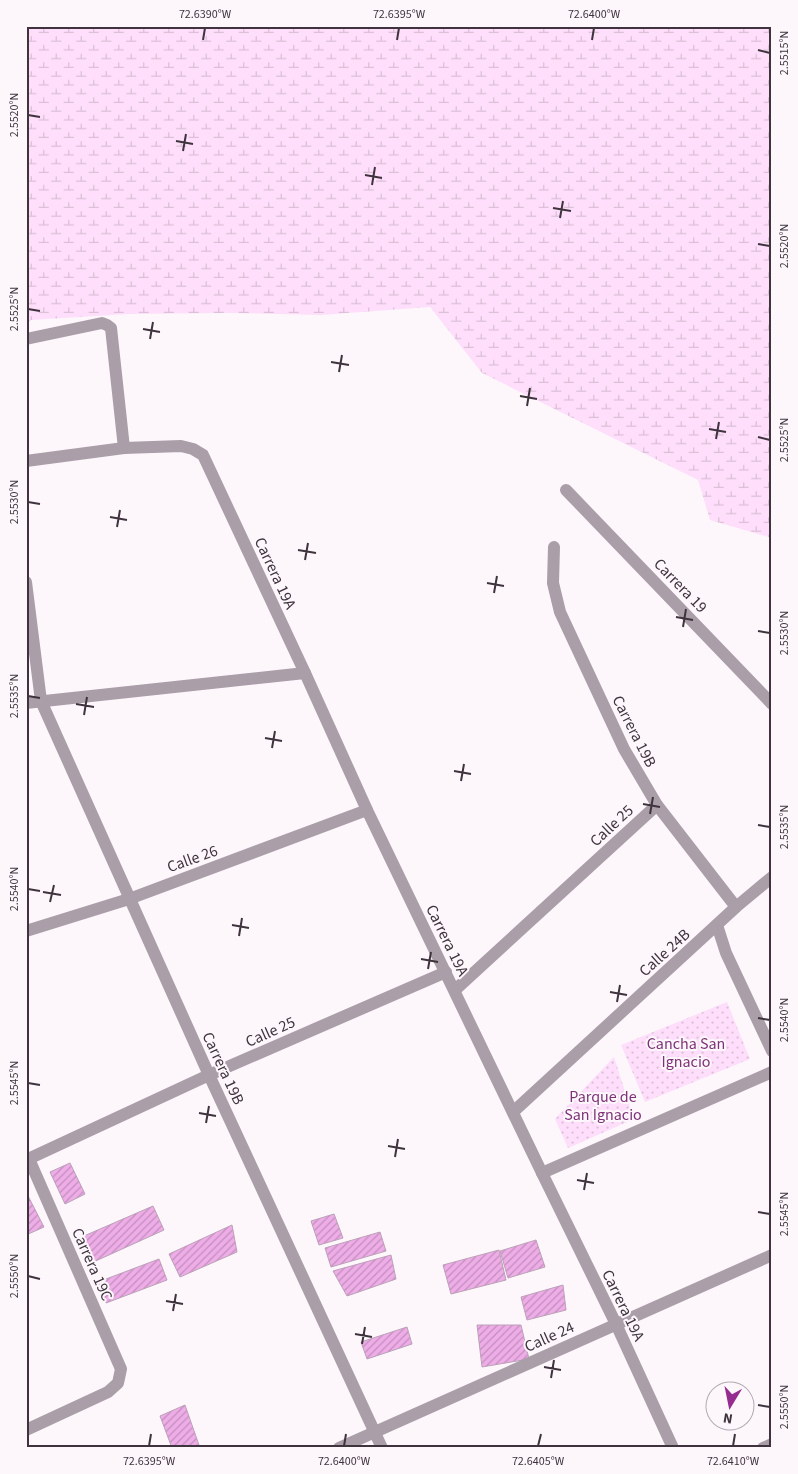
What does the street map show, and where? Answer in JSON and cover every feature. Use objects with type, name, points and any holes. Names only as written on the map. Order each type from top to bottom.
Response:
[{"type":"street","points":[[26,339],[102,323],[111,328],[124,448],[26,461]]},
{"type":"street","name":"Carrera 19A","points":[[124,448],[181,446],[193,449],[203,455],[367,810],[616,1324],[673,1448]]},
{"type":"street","name":"Carrera 19","points":[[566,490],[772,704]]},
{"type":"street","name":"Carrera 19B","points":[[554,547],[553,583],[560,612],[624,749],[657,805],[736,908]]},
{"type":"street","name":"Carrera 19B","points":[[26,582],[41,701],[209,1075],[382,1448]]},
{"type":"street","points":[[26,703],[305,673]]},
{"type":"street","name":"Calle 25","points":[[455,990],[657,805]]},
{"type":"street","name":"Calle 26","points":[[26,931],[129,899],[367,810]]},
{"type":"street","name":"Calle 24B","points":[[513,1112],[772,877]]},
{"type":"street","points":[[717,925],[726,952],[772,1051]]},
{"type":"street","name":"Calle 25","points":[[27,1159],[209,1075],[446,972]]},
{"type":"street","points":[[542,1173],[772,1072]]},
{"type":"street","name":"Carrera 19C","points":[[26,1430],[108,1392],[118,1383],[121,1369],[27,1159]]},
{"type":"street","name":"Calle 24","points":[[339,1448],[772,1255]]},
{"type":"street","points":[[763,1448],[772,1444]]},
{"type":"green space","points":[[26,26],[772,26],[772,538],[710,520],[698,480],[482,373],[430,307],[321,315],[228,313],[128,314],[31,320],[26,324]]},
{"type":"green space","name":"Cancha San Ignacio","points":[[727,1002],[750,1059],[645,1102],[621,1045]]},
{"type":"green space","name":"Parque de San Ignacio","points":[[614,1057],[634,1119],[568,1148],[555,1119]]},
{"type":"building","points":[[70,1163],[85,1194],[65,1204],[50,1172]]},
{"type":"building","points":[[26,1192],[44,1227],[26,1235]]},
{"type":"building","points":[[153,1206],[164,1230],[89,1264],[77,1239]]},
{"type":"building","points":[[334,1214],[343,1238],[319,1245],[311,1221]]},
{"type":"building","points":[[232,1225],[237,1252],[180,1277],[169,1254]]},
{"type":"building","points":[[380,1232],[386,1251],[331,1267],[325,1248]]},
{"type":"building","points":[[536,1240],[545,1267],[508,1278],[500,1251]]},
{"type":"building","points":[[499,1250],[506,1280],[451,1294],[443,1265]]},
{"type":"building","points":[[391,1255],[396,1279],[347,1296],[333,1271]]},
{"type":"building","points":[[159,1259],[167,1280],[106,1303],[98,1282]]},
{"type":"building","points":[[563,1285],[566,1310],[527,1320],[521,1297]]},
{"type":"building","points":[[477,1325],[521,1325],[529,1359],[482,1367]]},
{"type":"building","points":[[407,1327],[412,1344],[367,1359],[361,1342]]},
{"type":"building","points":[[185,1405],[200,1448],[172,1448],[160,1416]]}]
